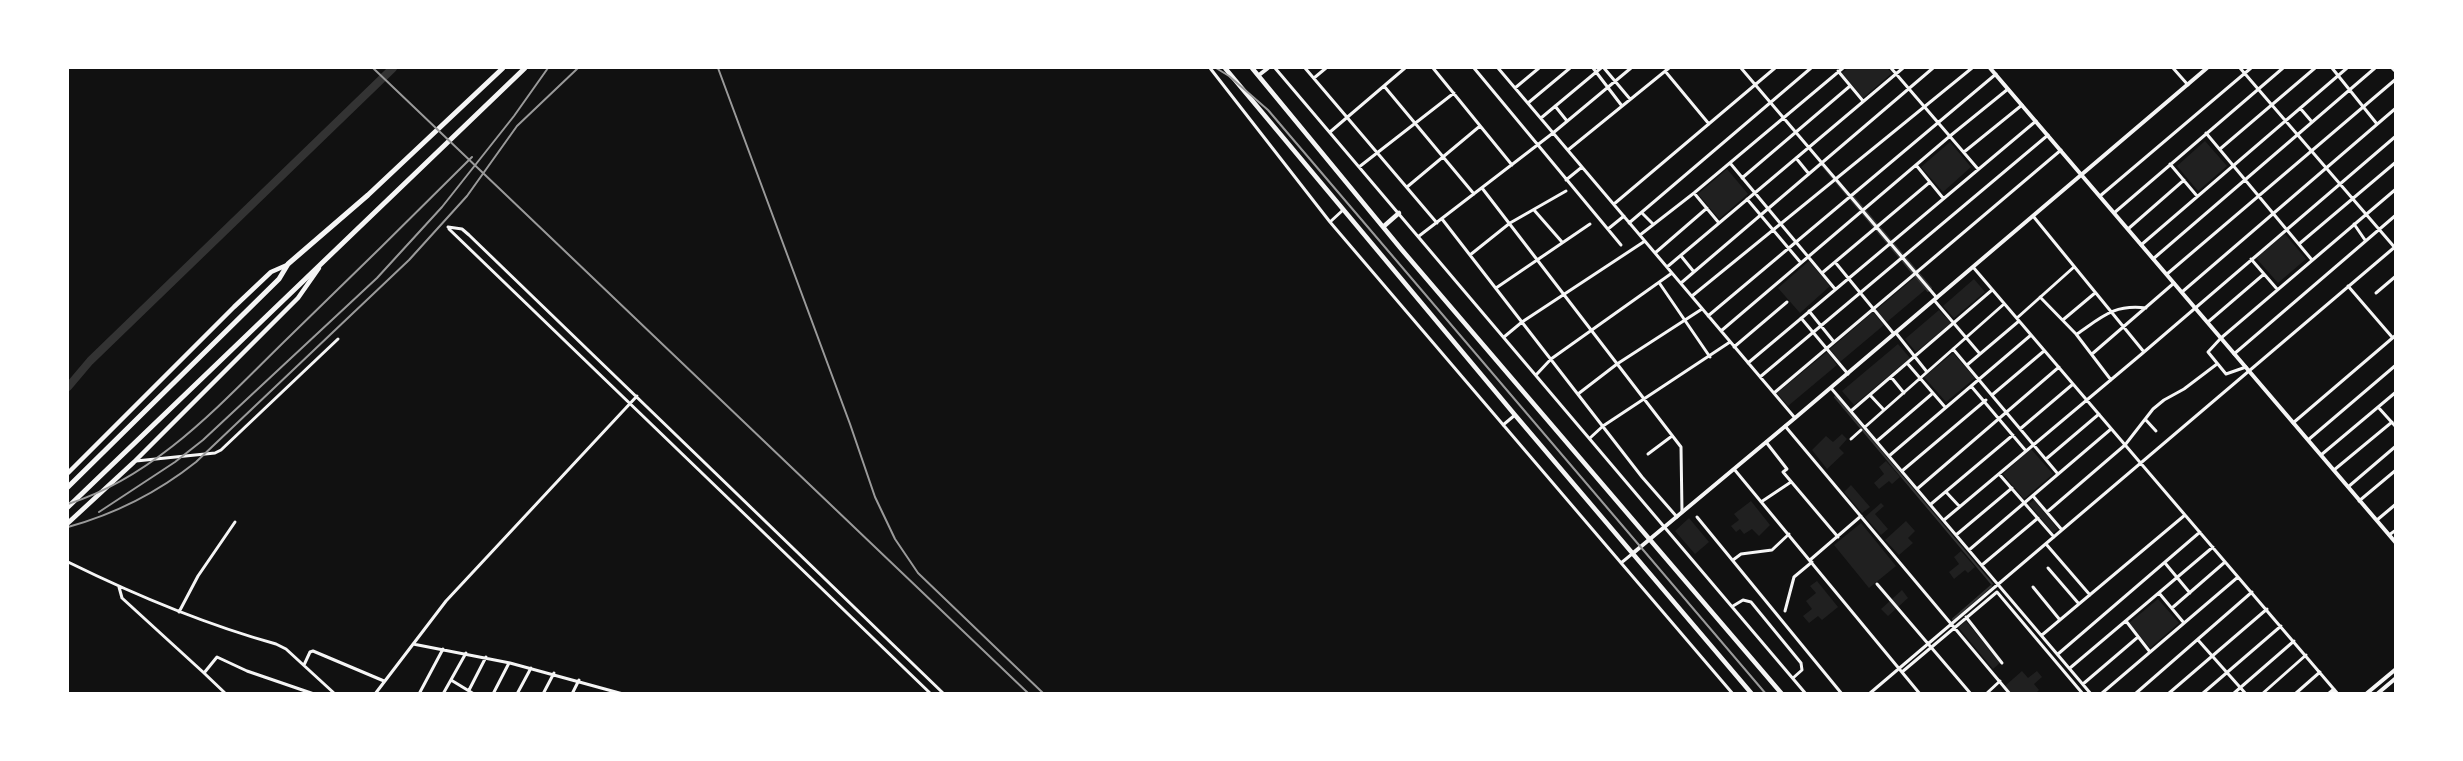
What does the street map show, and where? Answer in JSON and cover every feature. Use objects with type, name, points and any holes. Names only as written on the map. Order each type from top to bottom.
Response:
[{"type":"highway","points":[[68,487],[279,279],[288,264],[404,161],[503,68]]},
{"type":"highway","points":[[68,507],[525,68]]},
{"type":"main road","points":[[1225,68],[1632,554],[1752,693]]},
{"type":"main road","points":[[1252,68],[1383,227],[1782,693]]},
{"type":"main road","points":[[1383,227],[1399,213]]},
{"type":"main road","points":[[68,523],[134,462],[298,298],[325,259]]},
{"type":"main road","points":[[68,472],[271,272],[288,264]]},
{"type":"street","points":[[1210,68],[1330,222],[1733,693]]},
{"type":"street","points":[[1259,75],[1268,68]]},
{"type":"street","points":[[1275,68],[1806,693]]},
{"type":"street","points":[[1305,68],[1345,118],[1437,223]]},
{"type":"street","points":[[1313,78],[1326,68]]},
{"type":"street","points":[[1330,132],[1405,68]]},
{"type":"street","points":[[1433,68],[1512,165]]},
{"type":"street","points":[[1474,68],[1621,245]]},
{"type":"street","points":[[1498,68],[1795,418]]},
{"type":"street","points":[[1502,72],[1507,68]]},
{"type":"street","points":[[1515,88],[1539,68]]},
{"type":"street","points":[[1527,103],[1570,68]]},
{"type":"street","points":[[1593,68],[1622,106]]},
{"type":"street","points":[[1541,118],[1603,68],[1630,99]]},
{"type":"street","points":[[1419,237],[1567,122],[1632,68]]},
{"type":"street","points":[[1568,151],[1669,68]]},
{"type":"street","points":[[1741,68],[1902,257],[1980,354]]},
{"type":"street","points":[[1614,204],[1776,68]]},
{"type":"street","points":[[1629,223],[1811,68]]},
{"type":"street","points":[[1640,235],[1694,193],[1843,68]]},
{"type":"street","points":[[1891,68],[1978,169]]},
{"type":"street","points":[[1667,267],[1903,68]]},
{"type":"street","points":[[1681,283],[1933,68]]},
{"type":"street","points":[[1692,297],[1972,68]]},
{"type":"street","points":[[1990,68],[2396,543]]},
{"type":"street","points":[[2173,68],[2188,85]]},
{"type":"street","points":[[1621,563],[1848,374],[2207,68]]},
{"type":"street","points":[[1869,693],[1930,646],[1998,584],[2141,463],[2247,369],[2395,247],[2240,68]]},
{"type":"street","points":[[2100,196],[2252,68]]},
{"type":"street","points":[[2271,68],[2276,74]]},
{"type":"street","points":[[2114,213],[2283,68]]},
{"type":"street","points":[[2220,149],[2315,68]]},
{"type":"street","points":[[2332,68],[2377,124]]},
{"type":"street","points":[[2141,244],[2347,68]]},
{"type":"street","points":[[2153,259],[2375,68]]},
{"type":"street","points":[[2392,68],[2396,72]]},
{"type":"street","points":[[1665,71],[1709,124]]},
{"type":"street","points":[[1838,71],[1863,101]]},
{"type":"street","points":[[1708,316],[1996,74]]},
{"type":"street","points":[[2167,274],[2396,79]]},
{"type":"street","points":[[1384,86],[1474,194]]},
{"type":"street","points":[[1742,178],[1850,86]]},
{"type":"street","points":[[1721,331],[2008,89]]},
{"type":"street","points":[[1359,167],[1454,93]]},
{"type":"street","points":[[1964,153],[2022,105]]},
{"type":"street","points":[[1555,106],[1567,122]]},
{"type":"street","points":[[2300,108],[2312,122]]},
{"type":"street","points":[[2182,292],[2396,108]]},
{"type":"street","points":[[1748,363],[2036,121]]},
{"type":"street","points":[[1407,187],[1480,126]]},
{"type":"street","points":[[2206,133],[2312,260]]},
{"type":"street","points":[[1760,377],[2048,135]]},
{"type":"street","points":[[1944,520],[2395,137]]},
{"type":"street","points":[[1774,393],[2061,150]]},
{"type":"street","points":[[1796,158],[1809,174]]},
{"type":"street","points":[[2299,244],[2396,162]]},
{"type":"street","points":[[1730,163],[1835,289]]},
{"type":"street","points":[[2170,164],[2197,196]]},
{"type":"street","points":[[1916,165],[1943,198]]},
{"type":"street","points":[[1566,180],[1582,167]]},
{"type":"street","points":[[2128,229],[2184,180]]},
{"type":"street","points":[[1822,273],[1930,182]]},
{"type":"street","points":[[1482,188],[1681,447],[1682,512]]},
{"type":"street","points":[[2247,369],[2226,374],[2208,352],[2277,289],[2396,189]]},
{"type":"street","points":[[1470,255],[1510,224],[1566,191]]},
{"type":"street","points":[[1694,193],[1719,223]]},
{"type":"street","points":[[1747,199],[1801,263]]},
{"type":"street","points":[[1655,253],[1707,208]]},
{"type":"street","points":[[1330,222],[1343,210]]},
{"type":"street","points":[[1534,210],[1562,243]]},
{"type":"street","points":[[1642,212],[1653,225]]},
{"type":"street","points":[[2234,354],[2396,214]]},
{"type":"street","points":[[1608,229],[1624,216]]},
{"type":"street","points":[[2033,216],[2144,352]]},
{"type":"street","points":[[1442,219],[1677,517]]},
{"type":"street","points":[[1496,288],[1590,224]]},
{"type":"street","points":[[2354,224],[2365,241]]},
{"type":"street","points":[[932,693],[448,227],[462,229],[469,235],[944,693]]},
{"type":"street","points":[[1504,337],[1522,322],[1645,241]]},
{"type":"street","points":[[1681,256],[1694,272]]},
{"type":"street","points":[[2251,259],[2277,289]]},
{"type":"street","points":[[1835,262],[1927,372]]},
{"type":"street","points":[[1972,267],[2338,693]]},
{"type":"street","points":[[1966,365],[2074,267]]},
{"type":"street","points":[[1536,375],[1551,359],[1660,284],[1672,273]]},
{"type":"street","points":[[2208,322],[2264,274]]},
{"type":"street","points":[[2376,293],[2396,276]]},
{"type":"street","points":[[2092,354],[2174,283]]},
{"type":"street","points":[[1660,284],[1710,357]]},
{"type":"street","points":[[2293,423],[2394,336],[2348,286]]},
{"type":"street","points":[[1851,411],[1992,290]]},
{"type":"street","points":[[2063,319],[2095,293]]},
{"type":"street","points":[[2040,297],[2076,334],[2111,380]]},
{"type":"street","points":[[1734,347],[1787,302]]},
{"type":"street","points":[[1851,439],[2004,304]]},
{"type":"street","points":[[2076,334],[2110,311],[2130,306],[2146,308]]},
{"type":"street","points":[[1578,393],[1617,364],[1702,309]]},
{"type":"street","points":[[1809,311],[1834,342]]},
{"type":"street","points":[[1801,318],[1848,374]]},
{"type":"street","points":[[1889,456],[2031,335]]},
{"type":"street","points":[[134,462],[221,450],[338,339]]},
{"type":"street","points":[[1590,438],[1643,398],[1730,342]]},
{"type":"street","points":[[1953,349],[2058,474]]},
{"type":"street","points":[[1991,396],[2044,350]]},
{"type":"street","points":[[1907,363],[1945,407]]},
{"type":"street","points":[[2047,512],[2126,445],[2145,419],[2164,400],[2184,389],[2217,364]]},
{"type":"street","points":[[2308,440],[2396,365]]},
{"type":"street","points":[[1917,489],[2059,367]]},
{"type":"street","points":[[1891,377],[1904,393]]},
{"type":"street","points":[[2020,429],[2073,384]]},
{"type":"street","points":[[1971,386],[2026,451]]},
{"type":"street","points":[[1831,388],[1863,429],[1877,441],[2091,693]]},
{"type":"street","points":[[2321,455],[2396,392]]},
{"type":"street","points":[[1877,441],[1933,393]]},
{"type":"street","points":[[1870,395],[1884,410]]},
{"type":"street","points":[[375,693],[446,601],[637,396]]},
{"type":"street","points":[[1902,471],[1985,400]]},
{"type":"street","points":[[2378,407],[2396,427]]},
{"type":"street","points":[[2046,459],[2099,414]]},
{"type":"street","points":[[1503,425],[1515,415]]},
{"type":"street","points":[[2145,419],[2156,431]]},
{"type":"street","points":[[2334,470],[2392,422]]},
{"type":"street","points":[[1785,426],[2010,693]]},
{"type":"street","points":[[1970,550],[2111,429]]},
{"type":"street","points":[[1930,504],[2013,435]]},
{"type":"street","points":[[1648,454],[1672,436]]},
{"type":"street","points":[[1766,442],[1787,469],[1783,472],[1838,537]]},
{"type":"street","points":[[2348,487],[2396,446]]},
{"type":"street","points":[[1734,469],[1920,693]]},
{"type":"street","points":[[2359,501],[2396,470]]},
{"type":"street","points":[[2000,474],[2054,537]]},
{"type":"street","points":[[1761,502],[1791,482]]},
{"type":"street","points":[[1956,535],[2012,488]]},
{"type":"street","points":[[1946,492],[1960,507]]},
{"type":"street","points":[[2033,496],[2062,530]]},
{"type":"street","points":[[2376,521],[2396,504]]},
{"type":"street","points":[[2042,635],[2185,515]]},
{"type":"street","points":[[1785,611],[1794,577],[1862,516]]},
{"type":"street","points":[[1697,518],[1842,693]]},
{"type":"street","points":[[1982,565],[2038,518]]},
{"type":"street","points":[[179,612],[198,576],[235,522]]},
{"type":"street","points":[[2389,535],[2396,530]]},
{"type":"street","points":[[2058,654],[2200,532]]},
{"type":"street","points":[[1732,561],[1741,554],[1772,549],[1788,534]]},
{"type":"street","points":[[2046,544],[2090,595]]},
{"type":"street","points":[[2070,669],[2213,547]]},
{"type":"street","points":[[68,562],[119,587],[179,612],[276,644],[304,665],[330,692],[335,693]]},
{"type":"street","points":[[2172,608],[2226,562]]},
{"type":"street","points":[[2165,563],[2190,593]]},
{"type":"street","points":[[2048,568],[2079,604]]},
{"type":"street","points":[[2102,693],[2238,578]]},
{"type":"street","points":[[1877,584],[1971,693]]},
{"type":"street","points":[[119,587],[122,598],[226,693]]},
{"type":"street","points":[[2032,587],[2060,620]]},
{"type":"street","points":[[1953,625],[1966,618],[1997,592],[2083,693]]},
{"type":"street","points":[[2159,592],[2184,623]]},
{"type":"street","points":[[2134,693],[2252,592]]},
{"type":"street","points":[[1733,606],[1743,600],[1751,602],[1801,663],[1802,670],[1793,678]]},
{"type":"street","points":[[2168,693],[2266,609]]},
{"type":"street","points":[[2018,617],[2023,613]]},
{"type":"street","points":[[1966,618],[2002,663]]},
{"type":"street","points":[[2126,621],[2150,652]]},
{"type":"street","points":[[2202,693],[2281,626]]},
{"type":"street","points":[[2083,684],[2138,637]]},
{"type":"street","points":[[2198,640],[2246,693]]},
{"type":"street","points":[[2233,693],[2294,641]]},
{"type":"street","points":[[413,644],[486,657],[554,673],[609,691],[623,693]]},
{"type":"street","points":[[418,693],[443,649]]},
{"type":"street","points":[[304,665],[310,652],[313,651],[384,681]]},
{"type":"street","points":[[443,693],[465,653]]},
{"type":"street","points":[[2266,692],[2306,655]]},
{"type":"street","points":[[204,673],[218,657],[247,671],[314,693]]},
{"type":"street","points":[[468,692],[486,657]]},
{"type":"street","points":[[493,693],[510,663]]},
{"type":"street","points":[[517,693],[531,668]]},
{"type":"street","points":[[2366,693],[2396,669]]},
{"type":"street","points":[[2295,693],[2320,672]]},
{"type":"street","points":[[543,693],[554,673]]},
{"type":"street","points":[[2377,693],[2396,678]]},
{"type":"street","points":[[451,680],[468,692],[474,693]]},
{"type":"street","points":[[572,693],[579,680]]},
{"type":"street","points":[[1986,693],[2000,681]]},
{"type":"street","points":[[2328,693],[2334,688]]},
{"type":"shaded area","points":[[1848,68],[1887,68],[1892,73],[1863,98],[1842,73]]},
{"type":"shaded area","points":[[2205,141],[2227,166],[2198,191],[2177,166]]},
{"type":"shaded area","points":[[1950,142],[1971,167],[1943,192],[1921,167]]},
{"type":"shaded area","points":[[1727,169],[1748,194],[1719,219],[1698,194]]},
{"type":"shaded area","points":[[2285,234],[2306,259],[2278,283],[2256,258]]},
{"type":"shaded area","points":[[1809,261],[1830,286],[1800,313],[1778,288]]},
{"type":"shaded area","points":[[1915,277],[1926,289],[1887,322],[1876,310]]},
{"type":"shaded area","points":[[1974,279],[1985,292],[1954,318],[1943,306]]},
{"type":"shaded area","points":[[1939,310],[1951,323],[1916,352],[1905,339]]},
{"type":"shaded area","points":[[1873,312],[1884,325],[1840,362],[1830,349]]},
{"type":"shaded area","points":[[1898,344],[1910,358],[1854,405],[1842,391]]},
{"type":"shaded area","points":[[1827,352],[1837,365],[1788,406],[1777,393]]},
{"type":"shaded area","points":[[1953,353],[1975,378],[1946,402],[1924,377]]},
{"type":"shaded area","points":[[1842,434],[1847,439],[1839,448],[1844,453],[1827,469],[1812,450],[1826,436],[1833,442]]},
{"type":"shaded area","points":[[2031,449],[2053,474],[2024,499],[2003,474]]},
{"type":"shaded area","points":[[1886,461],[1900,477],[1892,484],[1889,481],[1879,489],[1874,483],[1884,474],[1879,467]]},
{"type":"shaded area","points":[[1851,485],[1870,507],[1862,513],[1844,492]]},
{"type":"shaded area","points":[[2034,500],[2058,529],[2053,533],[2029,504]]},
{"type":"shaded area","points":[[1751,501],[1770,525],[1759,536],[1752,529],[1744,534],[1740,529],[1736,532],[1731,526],[1739,520],[1734,514]]},
{"type":"shaded area","points":[[1881,503],[1884,506],[1875,514],[1888,529],[1881,535],[1865,517]]},
{"type":"shaded area","points":[[1689,518],[1709,542],[1695,554],[1675,531]]},
{"type":"shaded area","points":[[1906,521],[1915,531],[1908,538],[1913,543],[1899,555],[1885,540]]},
{"type":"shaded area","points":[[1861,523],[1896,566],[1869,588],[1834,545]]},
{"type":"shaded area","points":[[1961,551],[1975,567],[1968,573],[1965,570],[1954,579],[1949,572],[1959,564],[1954,557]]},
{"type":"shaded area","points":[[1817,581],[1838,607],[1822,620],[1818,616],[1809,623],[1803,616],[1812,609],[1806,601],[1816,593],[1810,586]]},
{"type":"shaded area","points":[[1902,590],[1908,598],[1888,616],[1881,609]]},
{"type":"shaded area","points":[[2158,599],[2179,623],[2150,648],[2129,623]]},
{"type":"shaded area","points":[[1966,621],[2000,663],[1993,669],[1958,627]]},
{"type":"shaded area","points":[[2022,671],[2028,678],[2037,671],[2042,677],[2034,684],[2039,690],[2036,693],[2011,693],[2005,686]]},
{"type":"waterway","points":[[68,387],[90,361],[393,68]]},
{"type":"waterway","points":[[1821,164],[1928,291]]},
{"type":"waterway","points":[[1851,194],[1931,288]]},
{"type":"waterway","points":[[1835,397],[1992,584]]},
{"type":"waterway","points":[[1953,619],[1991,586]]},
{"type":"railway","points":[[373,68],[1029,694]]},
{"type":"railway","points":[[99,512],[175,462],[203,440],[377,278],[442,207],[514,116],[548,68]]},
{"type":"railway","points":[[68,527],[102,516],[151,493],[196,462],[409,260],[467,196],[517,126],[578,68]]},
{"type":"railway","points":[[718,68],[875,497],[895,539],[918,573],[1044,694]]},
{"type":"railway","points":[[1216,68],[1229,76],[1268,110],[1766,694]]},
{"type":"railway","points":[[68,504],[101,491],[131,475],[188,434],[472,157]]}]
